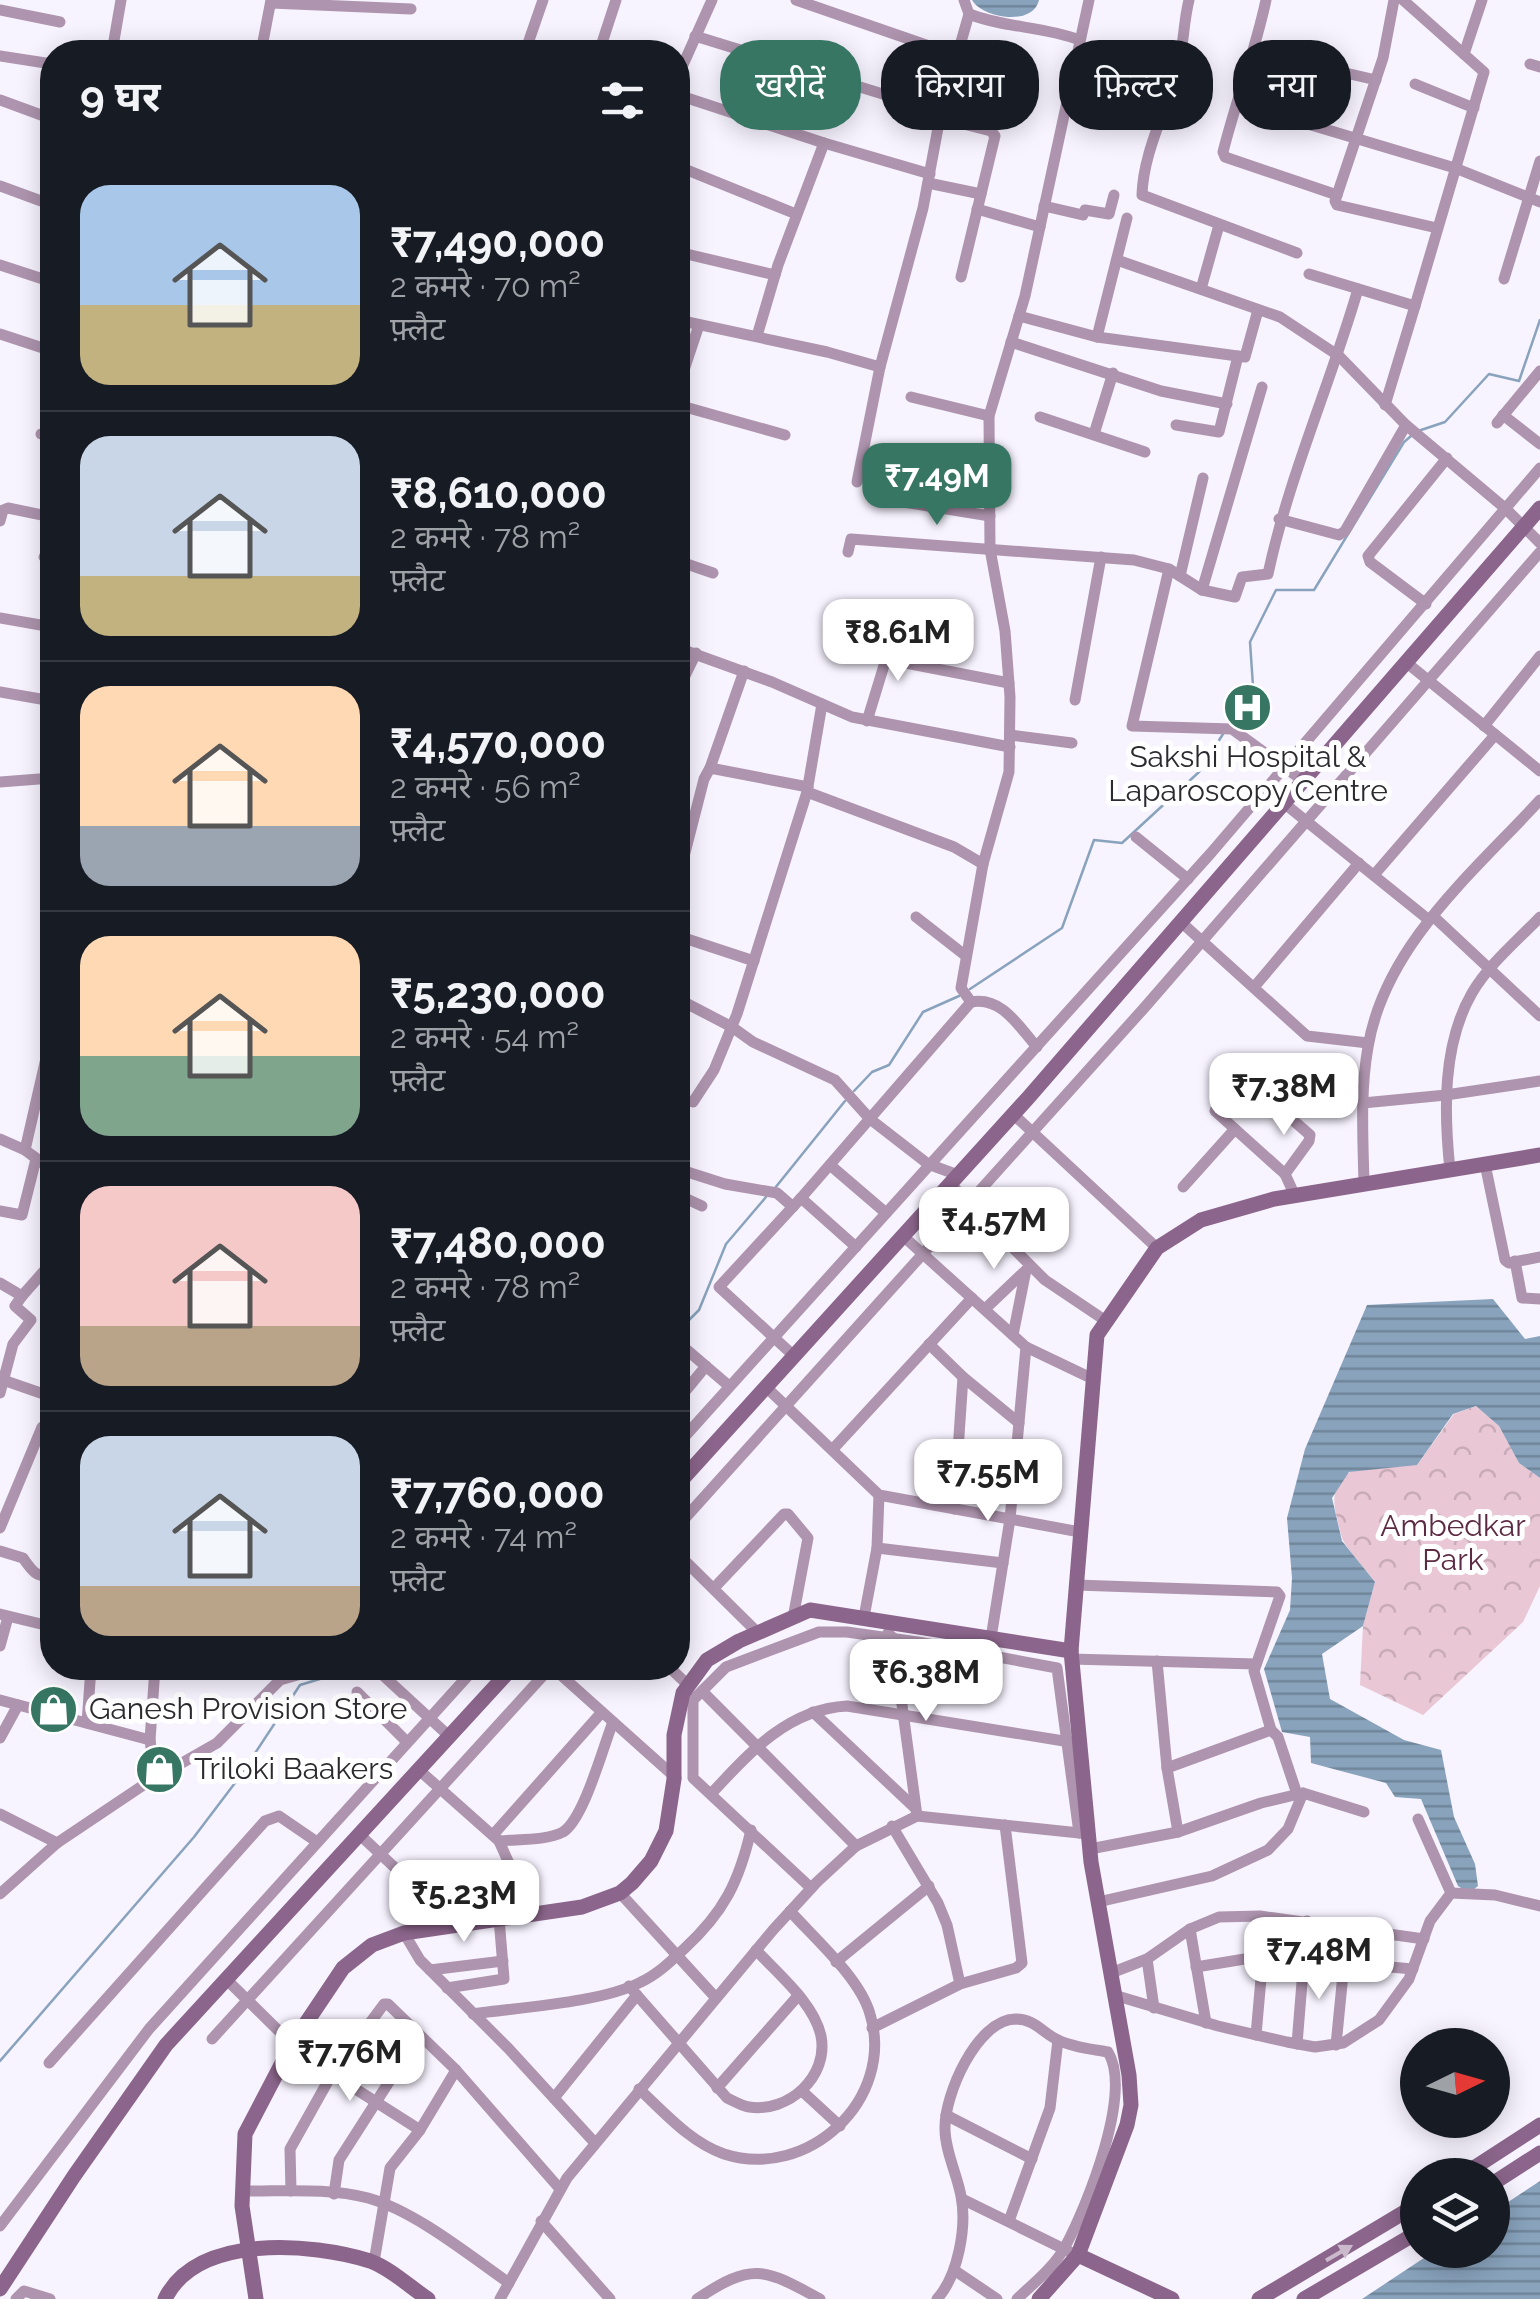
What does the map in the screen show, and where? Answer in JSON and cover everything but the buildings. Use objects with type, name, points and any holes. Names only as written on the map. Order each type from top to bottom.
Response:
[{"type":"street","points":[[114,40],[121,0]]},
{"type":"street","points":[[529,40],[543,0]]},
{"type":"street","points":[[603,40],[616,0]]},
{"type":"street","points":[[690,48],[712,0]]},
{"type":"street","points":[[796,0],[903,40]]},
{"type":"street","points":[[962,40],[969,14],[964,0]]},
{"type":"street","points":[[969,14],[992,23],[1028,25],[1080,40],[1089,0]]},
{"type":"street","points":[[1188,0],[1179,66],[1150,151],[1142,190],[1148,200],[1296,253]]},
{"type":"street","points":[[1266,0],[1223,152],[1225,157],[1338,195]]},
{"type":"street","points":[[1394,0],[1376,80],[1338,205],[1437,228]]},
{"type":"street","points":[[1385,405],[1484,72],[1403,0]]},
{"type":"street","points":[[1464,54],[1482,0]]},
{"type":"street","points":[[263,40],[271,2],[348,9],[411,9]]},
{"type":"street","points":[[0,10],[60,22]]},
{"type":"street","points":[[695,36],[881,96]]},
{"type":"street","points":[[0,56],[40,62]]},
{"type":"street","points":[[1351,74],[1376,80]]},
{"type":"street","points":[[1416,84],[1474,108]]},
{"type":"street","points":[[690,98],[981,194]]},
{"type":"street","points":[[0,100],[40,115]]},
{"type":"street","points":[[857,482],[880,367],[938,130]]},
{"type":"street","points":[[961,278],[994,133],[985,130]]},
{"type":"street","points":[[794,1356],[719,1288],[870,1119],[967,996],[966,956],[983,864],[1009,772],[1005,631],[990,549],[988,416],[1019,316],[1060,130]]},
{"type":"street","points":[[1327,130],[1454,168],[1535,200]]},
{"type":"street","points":[[756,336],[824,143]]},
{"type":"street","points":[[1504,278],[1535,200],[1540,161]]},
{"type":"street","points":[[690,171],[796,214]]},
{"type":"street","points":[[0,186],[40,201]]},
{"type":"street","points":[[1044,206],[1084,215],[1085,210],[1109,214],[1114,195]]},
{"type":"street","points":[[977,209],[1040,227]]},
{"type":"street","points":[[1097,338],[1127,218]]},
{"type":"street","points":[[1201,289],[1219,225]]},
{"type":"street","points":[[690,255],[775,276]]},
{"type":"street","points":[[1117,260],[1280,318],[1338,356],[1406,425],[1506,508],[1540,544]]},
{"type":"street","points":[[0,265],[40,278]]},
{"type":"street","points":[[1309,274],[1415,306]]},
{"type":"street","points":[[848,552],[851,540],[1134,560],[1168,569],[1202,590],[1235,597],[1242,577],[1268,574],[1280,519],[1358,289]]},
{"type":"street","points":[[1019,316],[1097,338],[1246,357],[1258,310]]},
{"type":"street","points":[[690,322],[880,367]]},
{"type":"street","points":[[690,351],[699,324]]},
{"type":"street","points":[[0,334],[40,346]]},
{"type":"street","points":[[1011,342],[1161,391],[1227,404]]},
{"type":"street","points":[[1176,425],[1220,432],[1238,356]]},
{"type":"street","points":[[1540,371],[1500,419],[1540,444]]},
{"type":"street","points":[[1094,434],[1113,373]]},
{"type":"street","points":[[1202,590],[1262,387]]},
{"type":"street","points":[[911,397],[988,416]]},
{"type":"street","points":[[690,408],[785,435]]},
{"type":"street","points":[[1040,417],[1144,452]]},
{"type":"street","points":[[1280,519],[1339,535],[1345,532],[1406,425]]},
{"type":"street","points":[[935,449],[987,459]]},
{"type":"street","points":[[1426,604],[1368,559],[1447,458]]},
{"type":"street","points":[[690,1430],[1188,879],[1540,468]]},
{"type":"street","points":[[1180,576],[1203,478]]},
{"type":"street","points":[[891,500],[990,516]]},
{"type":"street","points":[[0,521],[3,510],[8,508],[40,515]]},
{"type":"street","points":[[690,1471],[1013,1114],[1540,508]]},
{"type":"street","points":[[690,1513],[949,1226],[974,1208],[1032,1132],[1540,552]]},
{"type":"street","points":[[1074,700],[1101,558]]},
{"type":"street","points":[[690,565],[712,573]]},
{"type":"street","points":[[1168,569],[1132,726],[1232,728],[1304,782]]},
{"type":"street","points":[[0,618],[40,625]]},
{"type":"street","points":[[867,720],[894,636]]},
{"type":"street","points":[[690,651],[867,720],[1010,741],[1072,743]]},
{"type":"street","points":[[690,665],[696,653]]},
{"type":"street","points":[[1484,726],[1540,656]]},
{"type":"street","points":[[885,659],[1009,683]]},
{"type":"street","points":[[1408,663],[1540,771]]},
{"type":"street","points":[[690,830],[704,779],[744,671]]},
{"type":"street","points":[[0,692],[40,699]]},
{"type":"street","points":[[690,1101],[694,1102],[705,1087],[732,1027],[754,961],[807,790],[822,704]]},
{"type":"street","points":[[1374,875],[1495,735]]},
{"type":"street","points":[[710,768],[807,790],[954,846],[983,864]]},
{"type":"street","points":[[0,782],[40,779]]},
{"type":"street","points":[[1364,1184],[1363,1103],[1368,1043],[1394,974],[1414,938],[1540,800]]},
{"type":"street","points":[[1284,804],[1431,918],[1538,1009]]},
{"type":"street","points":[[1136,838],[1188,879]]},
{"type":"street","points":[[1255,986],[1360,863]]},
{"type":"street","points":[[916,917],[966,956]]},
{"type":"street","points":[[1450,1170],[1446,1095],[1451,1056],[1464,1010],[1490,969],[1540,917]]},
{"type":"street","points":[[1182,922],[1307,1036],[1368,1043]]},
{"type":"street","points":[[690,940],[754,961]]},
{"type":"street","points":[[967,996],[999,1005],[1037,1047]]},
{"type":"street","points":[[690,1004],[753,1042],[834,1080],[870,1119],[954,1179],[974,1208],[1029,1268],[1106,1320]]},
{"type":"street","points":[[1240,1074],[1310,1135],[1310,1141],[1285,1174]]},
{"type":"street","points":[[1363,1103],[1540,1081]]},
{"type":"street","points":[[0,1211],[22,1215],[40,1099]]},
{"type":"street","points":[[1215,1111],[1285,1174],[1295,1196]]},
{"type":"street","points":[[1013,1114],[1157,1248]]},
{"type":"street","points":[[1183,1187],[1235,1128]]},
{"type":"street","points":[[0,1139],[40,1161]]},
{"type":"street","points":[[1073,1742],[1071,1655],[1096,1335],[1157,1248],[1202,1220],[1295,1196],[1540,1155]]},
{"type":"street","points":[[1485,1164],[1505,1260],[1540,1256]]},
{"type":"street","points":[[830,1165],[886,1213]]},
{"type":"street","points":[[690,1173],[724,1184],[772,1192],[797,1203],[856,1248]]},
{"type":"street","points":[[690,1200],[702,1206]]},
{"type":"street","points":[[925,1211],[949,1226]]},
{"type":"street","points":[[903,1236],[1026,1348],[1093,1379]]},
{"type":"street","points":[[1515,1261],[1522,1298],[1540,1299]]},
{"type":"street","points":[[985,1309],[1029,1268]]},
{"type":"street","points":[[1013,1335],[1029,1268]]},
{"type":"street","points":[[40,1276],[14,1306],[31,1320],[12,1348],[2,1384],[40,1394]]},
{"type":"street","points":[[0,1283],[22,1296]]},
{"type":"street","points":[[833,1449],[972,1298]]},
{"type":"street","points":[[0,1340],[12,1348]]},
{"type":"street","points":[[929,1344],[962,1377],[1019,1423]]},
{"type":"street","points":[[991,1638],[1010,1519],[1026,1348]]},
{"type":"street","points":[[690,1352],[728,1386]]},
{"type":"street","points":[[690,1385],[706,1366]]},
{"type":"street","points":[[954,1509],[962,1377]]},
{"type":"street","points":[[766,1387],[879,1495],[1080,1532]]},
{"type":"street","points":[[0,1528],[40,1432]]},
{"type":"street","points":[[870,1618],[879,1495]]},
{"type":"street","points":[[714,1588],[788,1514],[808,1538],[793,1618]]},
{"type":"street","points":[[878,1548],[1003,1563]]},
{"type":"street","points":[[0,1551],[22,1558],[29,1571],[40,1576]]},
{"type":"street","points":[[690,1565],[758,1633]]},
{"type":"street","points":[[1076,1585],[1277,1592],[1280,1596],[1254,1671],[1271,1730],[1300,1794],[1288,1829],[1268,1850],[1202,1879],[1098,1902]]},
{"type":"street","points":[[693,1778],[693,1700],[707,1660],[810,1610],[991,1638],[1071,1655],[1256,1664]]},
{"type":"street","points":[[810,1610],[818,1632]]},
{"type":"street","points":[[0,1646],[4,1616],[40,1624]]},
{"type":"street","points":[[870,1618],[893,1638],[916,1812]]},
{"type":"street","points":[[256,2299],[242,2206],[246,2134],[292,2044],[343,1968],[372,1945],[404,1933],[582,1907],[620,1893],[658,1849],[669,1821],[674,1735],[683,1693],[726,1667],[818,1632],[847,1632],[1057,1668],[1112,1972],[1129,2075],[1130,2105],[1126,2126],[1071,2252],[1039,2299]]},
{"type":"street","points":[[1157,1662],[1167,1768],[1178,1832]]},
{"type":"street","points":[[87,1723],[90,1680]]},
{"type":"street","points":[[154,1680],[150,1740],[155,1779]]},
{"type":"street","points":[[0,1894],[57,1843],[217,1743],[280,1680]]},
{"type":"street","points":[[387,1680],[450,1737]]},
{"type":"street","points":[[0,2226],[149,2029],[464,1680]]},
{"type":"street","points":[[0,2289],[166,2045],[501,1680]]},
{"type":"street","points":[[212,2039],[541,1680]]},
{"type":"street","points":[[566,1680],[674,1778],[693,1778],[811,1888]]},
{"type":"street","points":[[685,1680],[856,1846]]},
{"type":"street","points":[[357,1692],[407,1742]]},
{"type":"street","points":[[0,1700],[150,1740]]},
{"type":"street","points":[[0,1738],[18,1705]]},
{"type":"street","points":[[711,1794],[771,1734],[823,1707],[847,1706],[1073,1742]]},
{"type":"street","points":[[496,1838],[602,1712]]},
{"type":"street","points":[[813,1712],[916,1812],[1086,1839],[1178,1832],[1261,1803],[1300,1794],[1364,1812]]},
{"type":"street","points":[[496,1838],[547,1836],[566,1830],[579,1810],[613,1722]]},
{"type":"street","points":[[1167,1768],[1271,1730]]},
{"type":"street","points":[[419,1770],[496,1838],[512,1870],[503,1980],[447,1988]]},
{"type":"street","points":[[500,2299],[560,2189],[756,1950],[811,1888],[856,1846],[916,1812]]},
{"type":"street","points":[[0,1814],[57,1843]]},
{"type":"street","points":[[48,2062],[265,1821],[278,1816],[317,1842]]},
{"type":"street","points":[[1418,1819],[1450,1893]]},
{"type":"street","points":[[872,2028],[960,1984],[1022,1963],[1006,1825]]},
{"type":"street","points":[[892,1826],[929,1886],[947,1925],[960,1984]]},
{"type":"street","points":[[554,2098],[640,1983],[677,1956],[726,1904],[743,1864],[751,1830]]},
{"type":"street","points":[[360,1835],[426,1900],[429,1930]]},
{"type":"street","points":[[836,1962],[929,1886]]},
{"type":"street","points":[[620,1893],[716,1998]]},
{"type":"street","points":[[1450,1893],[1495,1894],[1540,1906]]},
{"type":"street","points":[[1114,1995],[1256,2035],[1315,2047],[1336,2044],[1378,2020],[1413,1969],[1438,1908],[1450,1893]]},
{"type":"street","points":[[640,2088],[699,2142],[723,2154],[743,2158],[801,2153],[826,2139],[850,2115],[869,2076],[874,2049],[870,2012],[854,1983],[790,1911]]},
{"type":"street","points":[[1112,1972],[1147,1959],[1190,1929],[1219,1917],[1307,1921],[1424,1939]]},
{"type":"street","points":[[1297,2044],[1307,1921]]},
{"type":"street","points":[[1190,1929],[1206,2023]]},
{"type":"street","points":[[404,1933],[430,1970],[595,2143]]},
{"type":"street","points":[[633,1991],[727,2098],[748,2107],[788,2102],[802,2091],[821,2058],[822,2038],[812,2014],[756,1950]]},
{"type":"street","points":[[1196,1967],[1264,1956],[1413,1969]]},
{"type":"street","points":[[1256,2035],[1264,1956]]},
{"type":"street","points":[[1147,1959],[1154,2008]]},
{"type":"street","points":[[430,1970],[503,1961]]},
{"type":"street","points":[[1336,2044],[1344,1964]]},
{"type":"street","points":[[227,1980],[292,2044],[420,2130]]},
{"type":"street","points":[[473,2014],[633,1991]]},
{"type":"street","points":[[717,2088],[798,1996]]},
{"type":"street","points":[[291,2191],[290,2149],[332,2074],[384,2004],[456,2070],[560,2189]]},
{"type":"street","points":[[937,2299],[954,2270],[961,2231],[962,2199],[945,2134],[946,2115],[969,2054],[996,2025],[1013,2019],[1026,2020],[1058,2040],[1110,2053],[1116,2084],[1115,2106],[1071,2252],[1018,2299]]},
{"type":"street","points":[[334,2194],[339,2160],[419,2035]]},
{"type":"street","points":[[1009,2221],[1050,2108],[1058,2040]]},
{"type":"street","points":[[374,2262],[390,2168],[420,2130],[456,2070]]},
{"type":"street","points":[[802,2091],[840,2126]]},
{"type":"street","points":[[946,2115],[1032,2159]]},
{"type":"street","points":[[1490,2158],[1540,2126]]},
{"type":"street","points":[[1510,2172],[1540,2153]]},
{"type":"street","points":[[251,2191],[368,2198],[405,2214],[509,2283]]},
{"type":"street","points":[[962,2199],[1172,2299]]},
{"type":"street","points":[[1259,2299],[1400,2215]]},
{"type":"street","points":[[541,2221],[610,2299]]},
{"type":"street","points":[[1304,2299],[1400,2243]]},
{"type":"street","points":[[164,2299],[176,2280],[214,2258],[248,2248],[309,2247],[374,2262],[428,2299]]},
{"type":"street","points":[[954,2270],[997,2299]]},
{"type":"street","points":[[696,2299],[728,2278],[752,2272],[770,2275],[802,2295],[820,2299]]},
{"type":"street","points":[[16,2299],[24,2291],[50,2299]]},
{"type":"green space","name":"Ambedkar Park","points":[[1476,1406],[1499,1426],[1519,1463],[1540,1478],[1540,1586],[1523,1622],[1423,1715],[1360,1685],[1363,1626],[1375,1582],[1343,1541],[1335,1497],[1338,1484],[1358,1468],[1417,1465],[1454,1414]]},
{"type":"water","points":[[972,0],[1039,0],[1027,14],[1007,17],[986,11]]},
{"type":"water","points":[[1493,1299],[1525,1339],[1540,1336],[1540,1478],[1519,1463],[1499,1426],[1476,1406],[1453,1414],[1417,1465],[1349,1472],[1332,1498],[1342,1541],[1375,1582],[1363,1626],[1322,1654],[1330,1699],[1404,1740],[1441,1750],[1454,1817],[1475,1864],[1478,1886],[1469,1893],[1458,1886],[1421,1799],[1395,1797],[1386,1783],[1311,1763],[1310,1737],[1282,1732],[1264,1669],[1290,1610],[1292,1578],[1287,1518],[1305,1449],[1367,1305]]},
{"type":"water","points":[[1540,2181],[1540,2299],[1362,2299],[1409,2268],[1510,2268],[1510,2201]]},
{"type":"waterway","points":[[1418,431],[1445,422],[1489,374],[1519,381],[1540,320]]},
{"type":"waterway","points":[[1230,723],[1253,686],[1250,642],[1276,590],[1314,590],[1411,436]]},
{"type":"waterway","points":[[970,989],[1062,928],[1094,840],[1122,843],[1199,772],[1223,734]]},
{"type":"waterway","points":[[854,1091],[872,1072],[889,1065],[923,1012],[959,996]]},
{"type":"waterway","points":[[775,1188],[845,1101]]},
{"type":"waterway","points":[[690,1319],[699,1310],[726,1244],[766,1197]]},
{"type":"waterway","points":[[0,2061],[194,1837],[300,1685],[316,1680]]},
{"type":"place","name":"Sakshi Hospital & Laparoscopy Centre","points":[[1248,708]]},
{"type":"place","name":"Ganesh Provision Store","points":[[54,1709]]},
{"type":"place","name":"Triloki Baakers","points":[[159,1769]]}]
